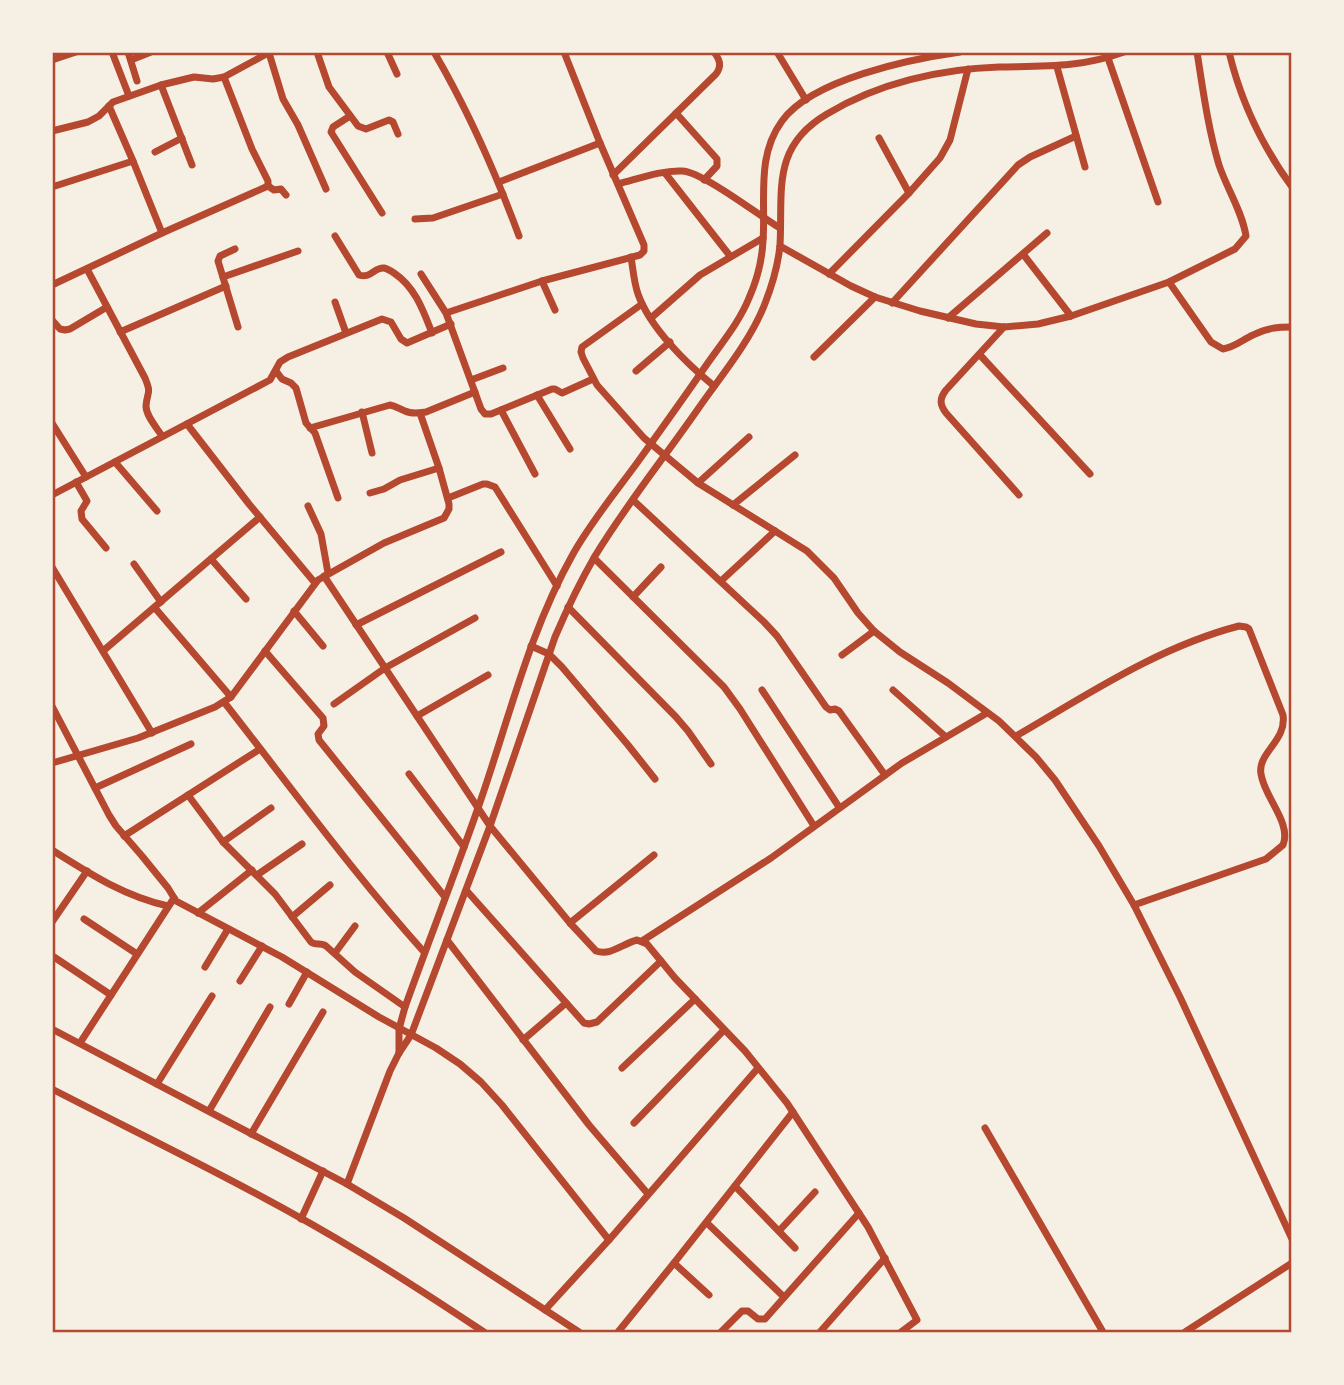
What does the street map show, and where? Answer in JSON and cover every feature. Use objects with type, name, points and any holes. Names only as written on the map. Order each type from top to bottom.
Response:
[{"type":"street","points":[[52,60],[76,52]]},
{"type":"street","points":[[113,52],[129,96]]},
{"type":"street","points":[[137,80],[129,56],[151,52]]},
{"type":"street","points":[[317,52],[329,87],[358,126],[363,129],[391,120],[398,134]]},
{"type":"street","points":[[387,52],[397,74]]},
{"type":"street","points":[[434,52],[470,116],[519,236]]},
{"type":"street","points":[[446,313],[542,281],[640,255],[645,251],[564,52]]},
{"type":"street","points":[[614,175],[719,71],[720,63],[714,52]]},
{"type":"street","points":[[778,52],[806,100]]},
{"type":"street","points":[[399,1054],[398,1029],[405,1007],[478,808],[531,646],[557,586],[586,532],[700,374],[749,299],[756,278],[763,238],[764,171],[772,139],[783,119],[806,100],[861,74],[960,52]]},
{"type":"street","points":[[347,1184],[372,1116],[399,1054],[411,1035],[490,826],[549,654],[568,607],[594,558],[714,386],[762,310],[776,270],[780,246],[782,177],[790,151],[806,129],[824,115],[886,87],[930,75],[968,69],[1057,67],[1087,63],[1124,52]]},
{"type":"street","points":[[780,246],[875,297],[948,318],[1004,327],[1038,324],[1071,316],[1169,282],[1235,249],[1246,236],[1212,142],[1196,52]]},
{"type":"street","points":[[1229,52],[1251,119],[1266,149],[1292,187]]},
{"type":"street","points":[[52,131],[95,119],[108,106],[161,85],[194,77],[224,78],[269,53],[284,99],[326,189]]},
{"type":"street","points":[[1108,58],[1158,202]]},
{"type":"street","points":[[1057,67],[1085,167]]},
{"type":"street","points":[[829,274],[940,158],[952,131],[968,69]]},
{"type":"street","points":[[224,78],[268,186]]},
{"type":"street","points":[[161,85],[192,165]]},
{"type":"street","points":[[108,106],[162,233]]},
{"type":"street","points":[[676,113],[718,159],[717,166],[704,180]]},
{"type":"street","points":[[350,116],[333,127],[331,132],[382,213]]},
{"type":"street","points":[[892,303],[1018,165],[1076,136]]},
{"type":"street","points":[[155,152],[182,138]]},
{"type":"street","points":[[879,138],[909,193]]},
{"type":"street","points":[[499,183],[600,143]]},
{"type":"street","points":[[52,187],[133,161]]},
{"type":"street","points":[[618,184],[665,173],[688,172],[780,228]]},
{"type":"street","points":[[665,173],[730,257]]},
{"type":"street","points":[[268,186],[274,190],[281,189],[286,195]]},
{"type":"street","points":[[52,285],[268,186]]},
{"type":"street","points":[[415,219],[433,218],[503,194]]},
{"type":"street","points":[[948,318],[1047,233]]},
{"type":"street","points":[[335,236],[359,275],[366,276],[385,268],[399,276],[419,301],[432,333]]},
{"type":"street","points":[[650,318],[700,275],[763,238]]},
{"type":"street","points":[[235,249],[218,259],[238,327]]},
{"type":"street","points":[[223,277],[298,251]]},
{"type":"street","points":[[1023,254],[1071,316]]},
{"type":"street","points":[[631,257],[637,290],[650,318],[714,386]]},
{"type":"street","points":[[87,269],[145,378],[149,389],[147,413],[162,436]]},
{"type":"street","points":[[421,274],[446,313],[485,414],[489,415],[554,389],[562,393],[593,379]]},
{"type":"street","points":[[542,281],[555,310]]},
{"type":"street","points":[[1169,282],[1210,342],[1223,349],[1273,327],[1292,327]]},
{"type":"street","points":[[120,331],[226,286]]},
{"type":"street","points":[[814,357],[875,297]]},
{"type":"street","points":[[335,302],[346,333]]},
{"type":"street","points":[[642,304],[582,347],[582,355],[593,379],[651,444],[698,483],[799,545],[834,578],[874,631],[999,721],[1055,780],[1134,905],[1180,997],[1292,1239]]},
{"type":"street","points":[[52,320],[60,329],[68,330],[107,307]]},
{"type":"street","points":[[52,495],[270,380],[280,362],[288,357],[385,319],[391,322],[404,342],[411,342],[451,324]]},
{"type":"street","points":[[1004,327],[943,394],[941,402],[1019,495]]},
{"type":"street","points":[[636,370],[670,342]]},
{"type":"street","points":[[979,355],[1090,474]]},
{"type":"street","points":[[471,380],[503,368]]},
{"type":"street","points":[[276,372],[296,388],[306,423],[315,433],[338,498]]},
{"type":"street","points":[[310,428],[393,405],[405,412],[420,413],[475,392]]},
{"type":"street","points":[[537,395],[570,449]]},
{"type":"street","points":[[501,410],[535,474]]},
{"type":"street","points":[[362,412],[372,453]]},
{"type":"street","points":[[52,763],[138,738],[215,708],[228,699],[315,583],[384,543],[444,518],[449,509],[448,498],[420,413]]},
{"type":"street","points":[[52,424],[86,477]]},
{"type":"street","points":[[187,424],[315,583]]},
{"type":"street","points":[[698,483],[749,437]]},
{"type":"street","points":[[733,505],[795,455]]},
{"type":"street","points":[[115,462],[157,511]]},
{"type":"street","points":[[370,493],[439,468]]},
{"type":"street","points":[[76,482],[87,500],[81,511],[82,519],[106,548]]},
{"type":"street","points":[[448,498],[483,484],[495,487],[557,586]]},
{"type":"street","points":[[633,500],[751,608],[777,636],[825,707],[839,711],[885,775]]},
{"type":"street","points":[[308,506],[321,534],[326,575],[356,625],[490,826],[570,923],[600,953],[642,941],[771,858],[911,757],[987,713]]},
{"type":"street","points":[[103,651],[260,517]]},
{"type":"street","points":[[720,581],[775,531]]},
{"type":"street","points":[[356,625],[501,552]]},
{"type":"street","points":[[594,558],[724,687],[814,825]]},
{"type":"street","points":[[211,559],[246,598]]},
{"type":"street","points":[[134,564],[161,602]]},
{"type":"street","points":[[52,567],[152,733]]},
{"type":"street","points":[[633,597],[661,567]]},
{"type":"street","points":[[568,607],[676,717],[711,764]]},
{"type":"street","points":[[155,608],[228,699],[260,748],[346,860],[424,952]]},
{"type":"street","points":[[294,611],[323,646]]},
{"type":"street","points":[[334,704],[385,668],[475,618]]},
{"type":"street","points":[[1016,736],[1121,675],[1177,647],[1239,626],[1249,629],[1283,715],[1281,733],[1263,760],[1260,770],[1286,832],[1286,838],[1283,845],[1266,859],[1134,905]]},
{"type":"street","points":[[842,655],[874,631]]},
{"type":"street","points":[[531,646],[549,654],[579,685],[655,779]]},
{"type":"street","points":[[265,650],[323,718],[324,726],[318,734],[319,740],[445,897]]},
{"type":"street","points":[[417,716],[488,675]]},
{"type":"street","points":[[893,690],[946,737]]},
{"type":"street","points":[[762,691],[839,807]]},
{"type":"street","points":[[52,706],[109,815],[178,903],[262,946],[460,1064],[481,1083],[531,1140],[609,1240]]},
{"type":"street","points":[[94,788],[191,744]]},
{"type":"street","points":[[124,836],[260,748]]},
{"type":"street","points":[[409,774],[464,847]]},
{"type":"street","points":[[188,795],[223,842],[255,872],[313,943],[324,944],[355,972],[405,1007]]},
{"type":"street","points":[[223,842],[271,808]]},
{"type":"street","points":[[198,913],[255,872],[302,844]]},
{"type":"street","points":[[52,850],[129,895],[168,906]]},
{"type":"street","points":[[570,923],[654,855]]},
{"type":"street","points":[[53,919],[87,872]]},
{"type":"street","points":[[292,916],[330,885]]},
{"type":"street","points":[[466,890],[581,1021],[589,1024],[600,1019],[661,961]]},
{"type":"street","points":[[80,1043],[173,898]]},
{"type":"street","points":[[84,919],[137,954]]},
{"type":"street","points":[[335,953],[355,926]]},
{"type":"street","points":[[205,967],[229,929]]},
{"type":"street","points":[[447,940],[589,1125],[648,1194]]},
{"type":"street","points":[[642,941],[758,1068],[793,1112],[859,1213],[916,1320],[901,1332]]},
{"type":"street","points":[[240,981],[262,946]]},
{"type":"street","points":[[54,957],[111,995]]},
{"type":"street","points":[[289,1004],[307,972]]},
{"type":"street","points":[[157,1084],[212,996]]},
{"type":"street","points":[[622,1068],[695,999]]},
{"type":"street","points":[[523,1040],[566,1003]]},
{"type":"street","points":[[209,1111],[270,1007]]},
{"type":"street","points":[[251,1134],[323,1012]]},
{"type":"street","points":[[52,1029],[347,1184],[579,1332]]},
{"type":"street","points":[[634,1123],[724,1030]]},
{"type":"street","points":[[545,1310],[758,1068]]},
{"type":"street","points":[[52,1089],[220,1175],[357,1250],[484,1332]]},
{"type":"street","points":[[618,1332],[793,1112]]},
{"type":"street","points":[[985,1128],[1103,1332]]},
{"type":"street","points":[[301,1219],[323,1171]]},
{"type":"street","points":[[735,1186],[795,1248]]},
{"type":"street","points":[[779,1231],[815,1192]]},
{"type":"street","points":[[721,1332],[742,1311],[748,1311],[758,1320],[765,1319],[859,1213]]},
{"type":"street","points":[[707,1223],[784,1297]]},
{"type":"street","points":[[820,1332],[885,1258]]},
{"type":"street","points":[[674,1263],[709,1295]]},
{"type":"street","points":[[1185,1332],[1292,1263]]}]
